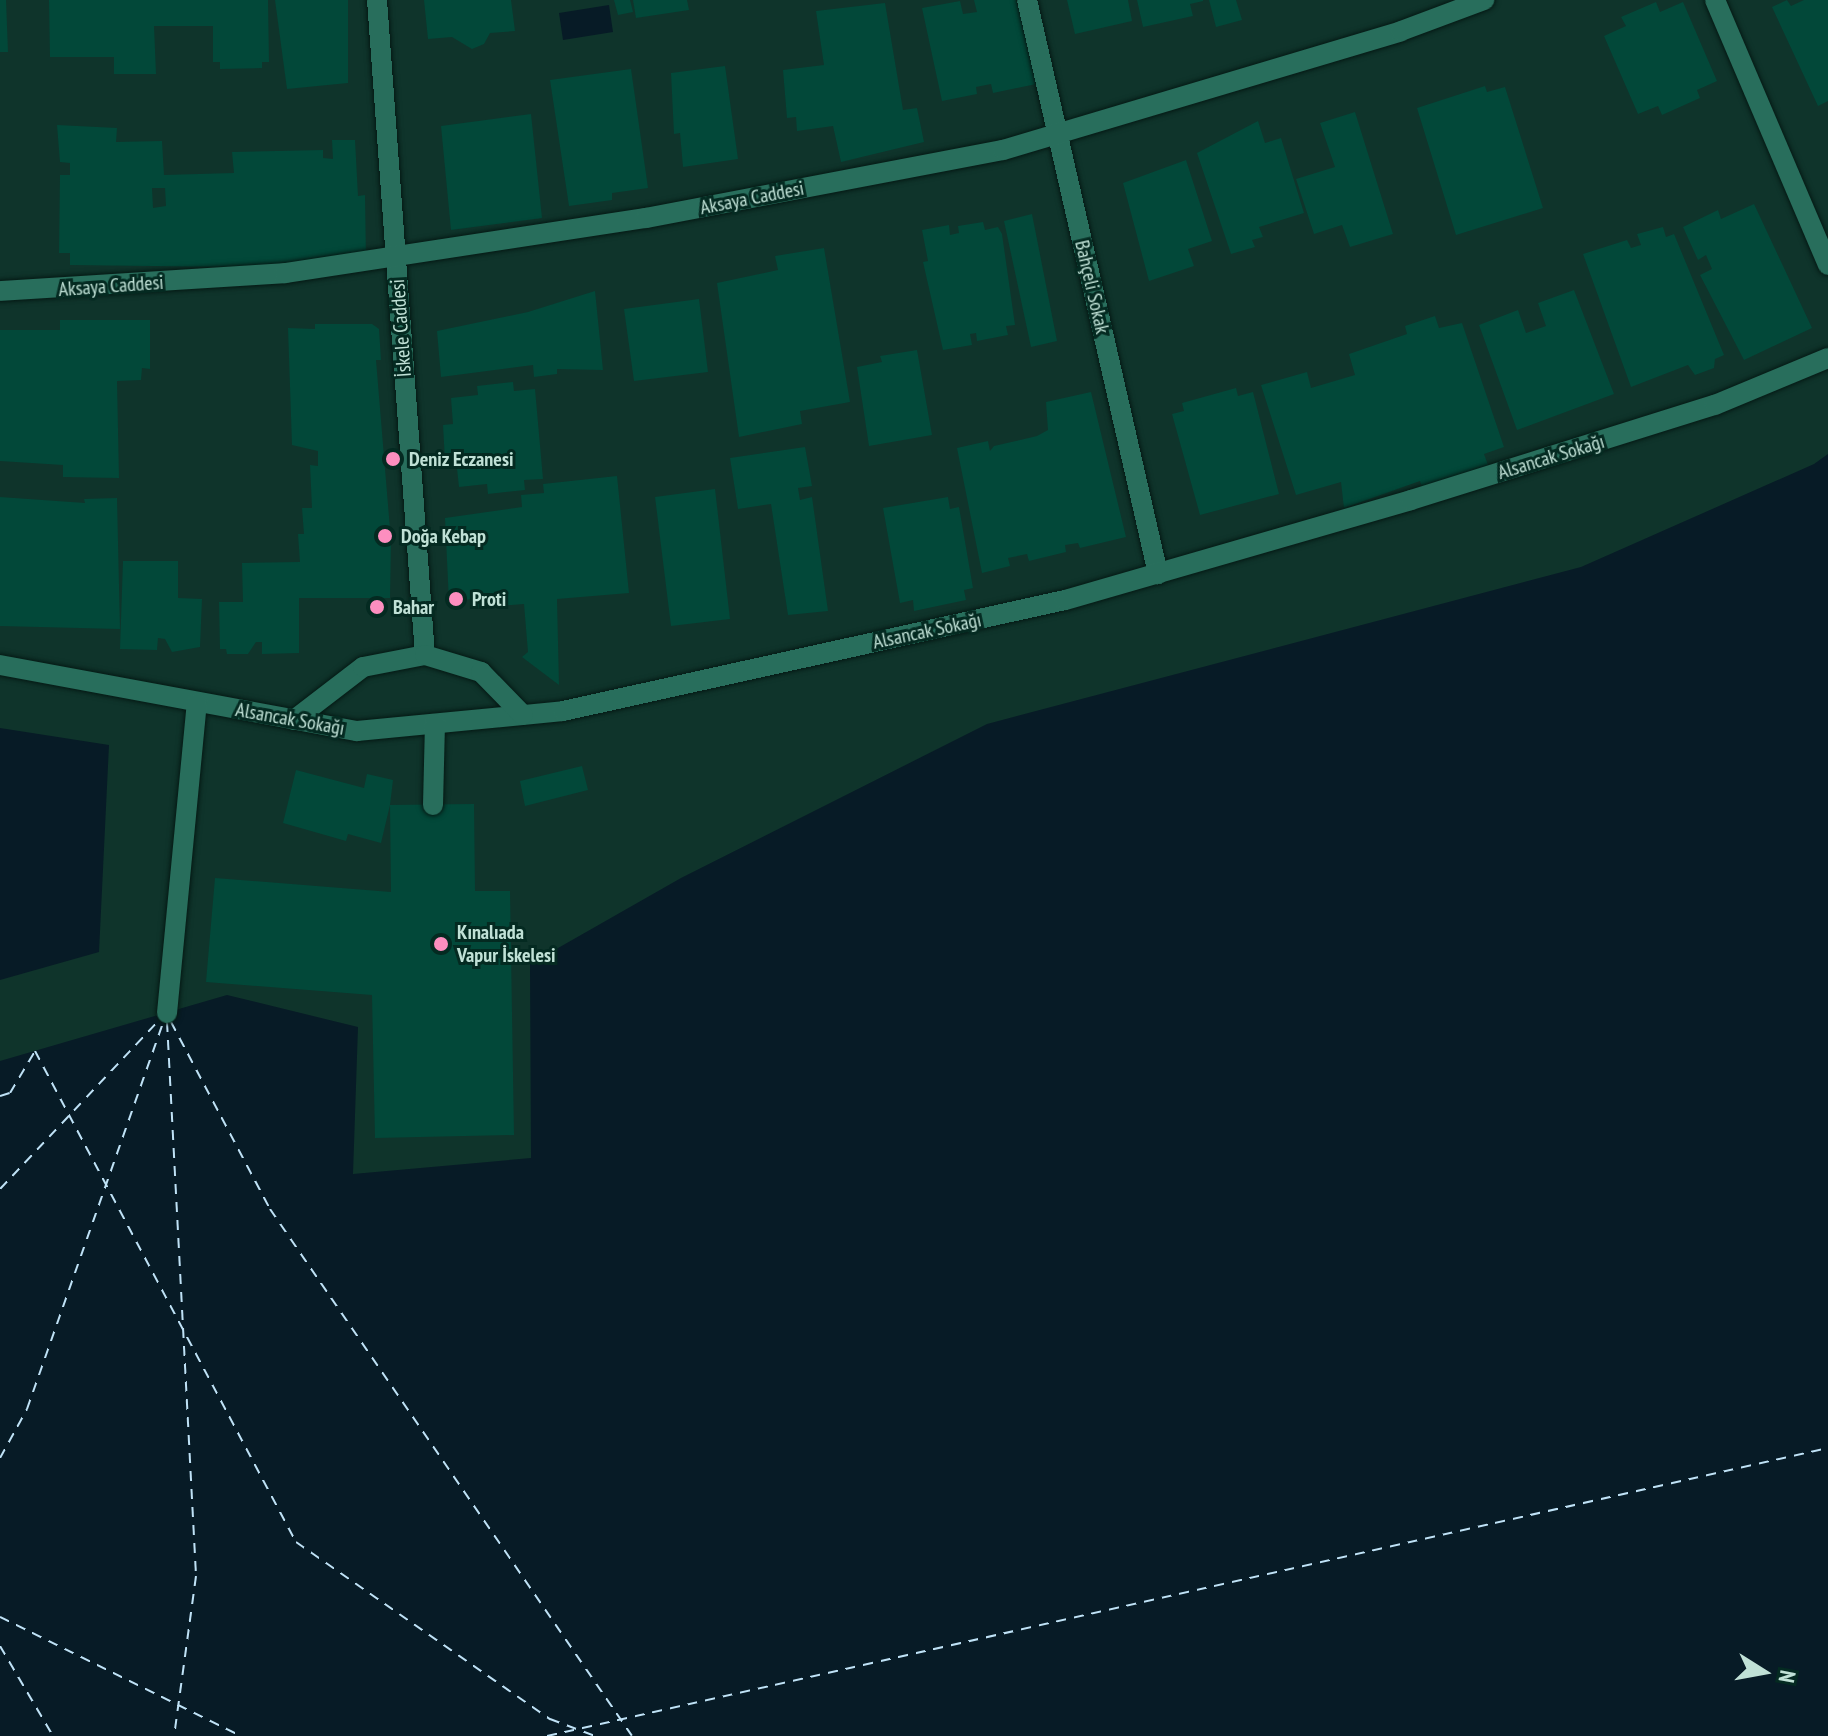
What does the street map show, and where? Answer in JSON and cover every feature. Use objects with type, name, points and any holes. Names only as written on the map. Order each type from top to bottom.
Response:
[{"type":"street","name":"İskele Caddesi","points":[[377,0],[425,655]]},
{"type":"street","name":"Bahçeli Sokak","points":[[1027,0],[1158,574]]},
{"type":"street","name":"Aksaya Caddesi","points":[[0,291],[285,273],[646,218],[1003,150],[1401,31],[1484,0]]},
{"type":"street","points":[[1715,0],[1828,265]]},
{"type":"street","name":"Alsancak Sokağı","points":[[0,665],[357,731],[578,708],[1035,607],[1158,574],[1715,405],[1828,358]]},
{"type":"street","points":[[294,720],[363,667],[425,655],[481,672],[523,715]]},
{"type":"street","points":[[167,1013],[197,703]]},
{"type":"street","points":[[433,805],[435,724]]},
{"type":"water","points":[[609,5],[613,32],[563,40],[559,13]]},
{"type":"water","points":[[1828,454],[1828,1736],[0,1736],[0,1061],[227,995],[358,1027],[353,1174],[531,1158],[530,964],[681,878],[987,724],[1581,567],[1814,464]]},
{"type":"water","points":[[0,728],[109,745],[99,952],[0,980]]},
{"type":"building","points":[[0,0],[6,0],[8,52],[0,52]]},
{"type":"building","points":[[49,0],[268,0],[269,62],[262,62],[262,68],[220,69],[220,62],[213,62],[213,26],[154,26],[156,74],[114,74],[114,57],[50,57]]},
{"type":"building","points":[[275,0],[348,0],[348,83],[287,89]]},
{"type":"building","points":[[424,0],[511,0],[515,31],[490,33],[484,44],[472,49],[452,37],[428,39]]},
{"type":"building","points":[[614,0],[630,0],[633,12],[618,15]]},
{"type":"building","points":[[633,0],[687,0],[689,10],[636,18]]},
{"type":"building","points":[[974,0],[1016,0],[1018,8],[1026,7],[1041,83],[993,93],[991,84],[976,87],[977,94],[942,101],[922,8],[960,1],[963,14],[977,12]]},
{"type":"building","points":[[1067,0],[1128,0],[1132,21],[1075,34]]},
{"type":"building","points":[[1137,0],[1203,1],[1190,4],[1193,16],[1143,27]]},
{"type":"building","points":[[1209,0],[1236,0],[1242,20],[1216,27]]},
{"type":"building","points":[[1787,0],[1791,6],[1804,0],[1828,0],[1828,101],[1818,106],[1772,7]]},
{"type":"building","points":[[1656,2],[1660,12],[1683,2],[1717,81],[1697,90],[1700,98],[1662,115],[1658,106],[1638,114],[1604,36],[1626,26],[1621,17]]},
{"type":"building","points":[[885,3],[903,110],[917,108],[924,142],[841,162],[833,126],[797,131],[796,117],[787,118],[783,70],[824,65],[816,11]]},
{"type":"building","points":[[725,66],[738,159],[683,167],[680,133],[674,134],[671,73]]},
{"type":"building","points":[[631,69],[648,188],[612,193],[612,200],[569,206],[550,80]]},
{"type":"building","points":[[1485,86],[1487,92],[1505,87],[1543,208],[1456,235],[1417,108]]},
{"type":"building","points":[[1355,112],[1393,234],[1350,247],[1342,225],[1314,234],[1296,179],[1335,167],[1320,123]]},
{"type":"building","points":[[531,114],[542,218],[451,230],[441,126]]},
{"type":"building","points":[[1258,121],[1265,143],[1281,138],[1304,213],[1259,227],[1263,237],[1252,240],[1255,247],[1231,254],[1197,153]]},
{"type":"building","points":[[57,125],[117,128],[116,142],[162,141],[164,175],[234,173],[232,152],[323,150],[323,158],[333,159],[332,140],[355,140],[358,196],[365,195],[366,260],[328,268],[70,265],[70,253],[59,253],[60,175],[70,175],[70,163],[60,162]],"holes":[[[152,188],[165,188],[166,206],[153,208]]]},
{"type":"building","points":[[1186,160],[1212,241],[1188,249],[1194,266],[1149,281],[1123,183]]},
{"type":"building","points":[[1754,204],[1812,328],[1744,360],[1700,275],[1712,269],[1706,255],[1698,260],[1683,227],[1718,210],[1721,219]]},
{"type":"building","points":[[1032,214],[1057,341],[1031,347],[1004,221]]},
{"type":"building","points":[[983,222],[985,230],[998,227],[1002,234],[1015,325],[1006,326],[1008,335],[977,341],[976,333],[970,334],[972,345],[943,350],[923,262],[928,261],[922,230],[949,225],[950,235],[959,233],[958,226]]},
{"type":"building","points":[[1663,227],[1666,237],[1674,234],[1724,355],[1715,359],[1714,368],[1695,375],[1688,365],[1631,387],[1583,254],[1627,240],[1631,248],[1641,245],[1637,234]]},
{"type":"building","points":[[824,248],[850,402],[800,411],[802,424],[739,437],[717,283],[778,270],[775,256]]},
{"type":"building","points":[[1574,290],[1614,394],[1517,430],[1479,325],[1518,310],[1526,333],[1546,326],[1538,303]]},
{"type":"building","points":[[595,291],[603,370],[557,369],[557,374],[534,377],[533,365],[441,377],[437,331],[528,312]]},
{"type":"building","points":[[699,299],[708,372],[634,381],[624,309]]},
{"type":"building","points":[[1435,316],[1439,328],[1462,323],[1504,447],[1484,454],[1488,465],[1423,490],[1420,481],[1344,508],[1341,482],[1296,495],[1261,385],[1307,372],[1311,388],[1355,375],[1349,354],[1407,334],[1405,326]]},
{"type":"building","points":[[60,320],[150,320],[150,369],[142,368],[141,380],[117,381],[119,478],[63,477],[63,465],[0,461],[0,330],[60,330]]},
{"type":"building","points":[[315,324],[372,324],[379,329],[381,360],[376,360],[391,541],[390,598],[299,598],[299,653],[262,654],[262,642],[256,642],[248,654],[227,654],[226,649],[220,649],[219,602],[243,602],[242,563],[300,562],[298,534],[304,534],[302,508],[312,508],[310,465],[318,466],[318,451],[292,445],[288,328],[315,329]]},
{"type":"building","points":[[917,350],[932,435],[869,446],[857,367],[882,362],[880,356]]},
{"type":"building","points":[[513,382],[514,391],[535,389],[543,479],[524,480],[525,490],[488,494],[487,484],[459,487],[456,459],[445,461],[443,425],[453,424],[451,398],[478,395],[477,386]]},
{"type":"building","points":[[1236,388],[1238,396],[1253,392],[1279,494],[1200,515],[1172,414],[1184,411],[1182,403]]},
{"type":"building","points":[[1091,392],[1126,537],[1080,548],[1078,543],[1065,545],[1066,552],[1029,561],[1027,554],[1008,558],[1010,566],[982,573],[957,448],[988,441],[990,451],[994,446],[1037,436],[1048,430],[1046,402]]},
{"type":"building","points":[[805,447],[812,486],[798,488],[800,500],[812,497],[828,611],[788,615],[771,504],[738,509],[730,458]]},
{"type":"building","points":[[617,476],[629,593],[557,599],[559,685],[522,657],[528,652],[524,604],[473,608],[473,599],[449,602],[445,518],[522,507],[521,495],[544,493],[543,484]]},
{"type":"building","points":[[715,489],[730,619],[671,626],[655,497]]},
{"type":"building","points":[[0,497],[85,503],[84,499],[117,498],[120,629],[0,626]]},
{"type":"building","points":[[948,497],[950,509],[959,507],[973,588],[964,590],[966,600],[914,611],[913,600],[900,603],[883,508]]},
{"type":"building","points":[[123,561],[178,561],[178,598],[202,599],[200,647],[172,652],[165,639],[158,638],[157,650],[120,649]]},
{"type":"building","points":[[582,766],[588,790],[525,806],[520,781]]},
{"type":"building","points":[[296,770],[364,788],[367,774],[393,780],[381,843],[348,834],[346,841],[283,823]]},
{"type":"building","name":"Kınalıada Vapur İskelesi","points":[[474,804],[475,891],[510,891],[514,1135],[375,1138],[372,995],[206,982],[215,878],[391,892],[390,805]]},
{"type":"ferry route","points":[[0,1189],[160,1019]]},
{"type":"ferry route","points":[[0,1458],[27,1409],[164,1021]]},
{"type":"ferry route","points":[[167,1022],[196,1576],[174,1736]]},
{"type":"ferry route","points":[[171,1022],[270,1209],[632,1736]]},
{"type":"ferry route","points":[[0,1096],[10,1093],[35,1051],[296,1542],[550,1719],[595,1736]]},
{"type":"ferry route","points":[[547,1736],[1828,1448]]},
{"type":"ferry route","points":[[0,1617],[241,1736]]},
{"type":"ferry route","points":[[0,1646],[53,1736]]},
{"type":"place","name":"Deniz Eczanesi","points":[[393,459]]},
{"type":"place","name":"Doğa Kebap","points":[[385,536]]},
{"type":"place","name":"Proti","points":[[456,599]]},
{"type":"place","name":"Bahar","points":[[377,607]]},
{"type":"place","name":"Kınalıada Vapur İskelesi","points":[[441,944]]}]
